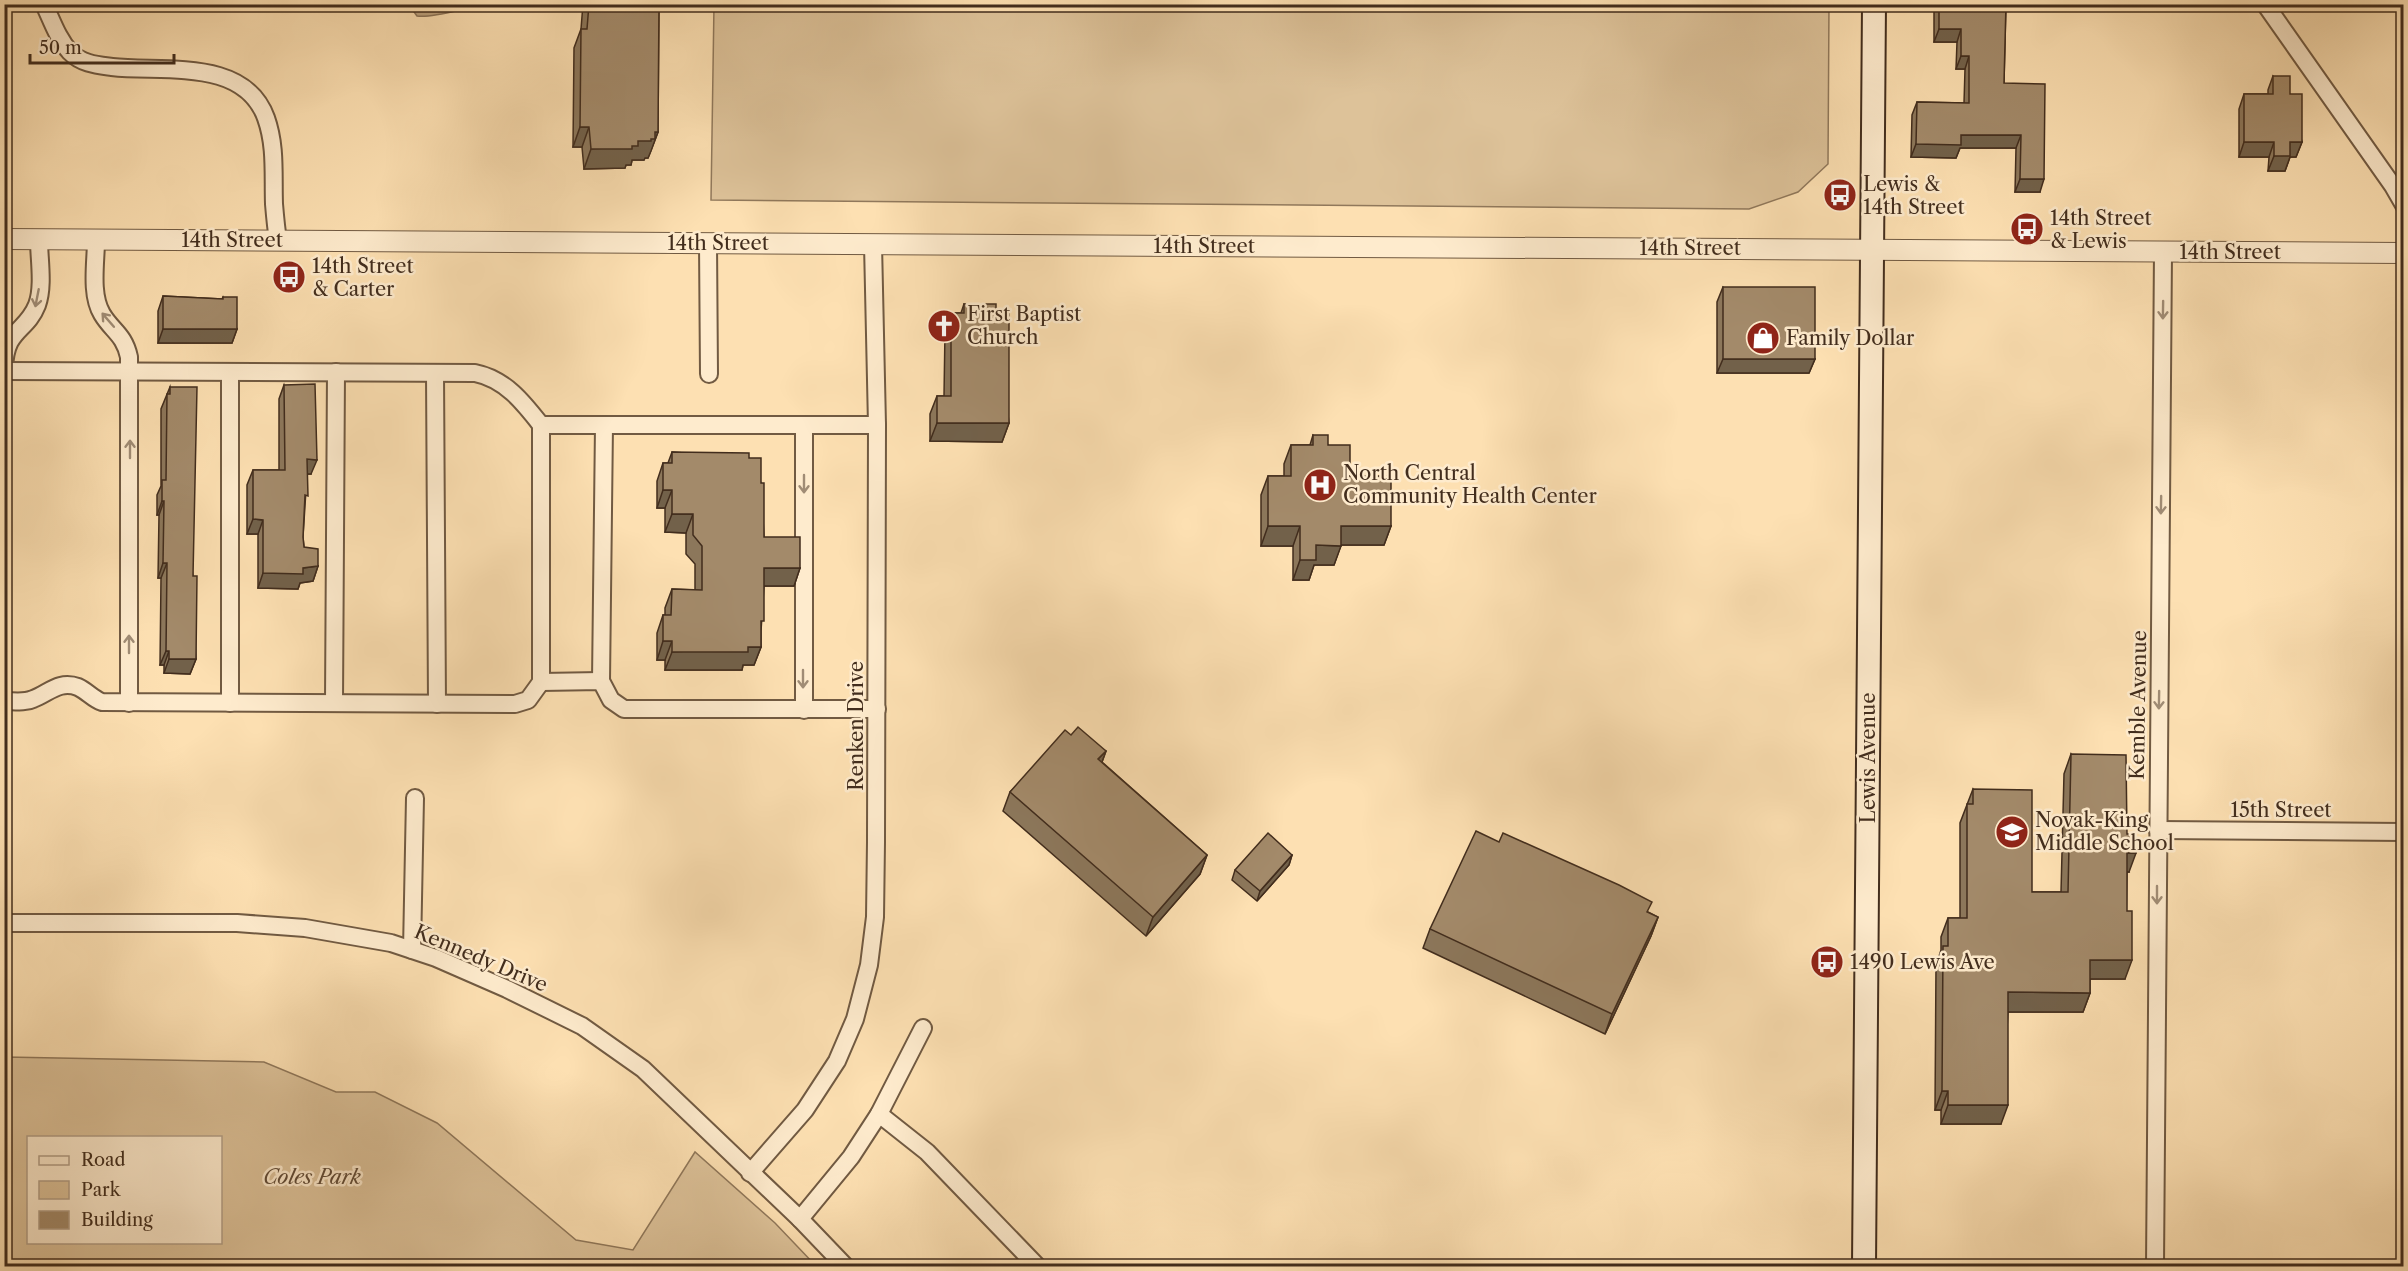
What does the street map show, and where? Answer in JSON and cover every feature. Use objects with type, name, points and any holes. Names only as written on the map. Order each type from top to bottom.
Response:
[{"type":"main road","name":"Lewis Avenue","points":[[1864,1266],[1874,4]]},
{"type":"street","points":[[44,4],[58,36],[71,54],[89,64],[138,70],[199,71],[221,75],[242,86],[255,99],[266,116],[274,153],[274,203],[278,240]]},
{"type":"street","points":[[2265,4],[2393,186],[2403,205]]},
{"type":"street","name":"14th Street","points":[[4,239],[2403,254]]},
{"type":"street","points":[[4,701],[34,699],[53,687],[66,685],[80,687],[94,699],[102,702],[515,704],[528,700],[541,682],[541,425],[510,390],[491,376],[475,373],[4,370],[5,357],[12,336],[33,314],[38,303],[39,240]]},
{"type":"street","points":[[96,240],[97,305],[127,346],[130,372],[129,703]]},
{"type":"street","points":[[708,243],[709,374]]},
{"type":"street","name":"Renken Drive","points":[[750,1173],[805,1110],[837,1061],[855,1019],[869,965],[874,917],[877,709],[877,425],[873,244]]},
{"type":"street","name":"Kemble Avenue","points":[[2155,1266],[2163,252]]},
{"type":"street","points":[[230,372],[230,703]]},
{"type":"street","points":[[334,703],[336,372]]},
{"type":"street","points":[[435,373],[437,704]]},
{"type":"street","points":[[541,425],[877,425]]},
{"type":"street","points":[[604,425],[601,681],[611,700],[624,709],[877,709]]},
{"type":"street","points":[[804,425],[804,710]]},
{"type":"street","points":[[541,682],[601,681]]},
{"type":"street","points":[[412,950],[415,798]]},
{"type":"street","name":"15th Street","points":[[2158,830],[2403,832]]},
{"type":"street","name":"Kennedy Drive","points":[[4,923],[237,923],[305,928],[391,943],[412,950],[507,989],[582,1026],[643,1069],[800,1219],[845,1266]]},
{"type":"street","points":[[800,1219],[850,1156],[879,1114],[923,1028]]},
{"type":"street","points":[[879,1114],[927,1152],[1037,1266]]},
{"type":"green space","points":[[714,5],[1829,5],[1828,164],[1798,192],[1749,209],[711,200]]},
{"type":"green space","name":"Coles Park","points":[[5,1057],[264,1062],[336,1092],[375,1092],[437,1123],[576,1240],[633,1250],[695,1152],[775,1223],[816,1266],[5,1266]]},
{"type":"shaded area","points":[[409,5],[465,5],[464,9],[417,16]]},
{"type":"building","points":[[589,4],[659,4],[658,132],[655,132],[655,139],[638,141],[638,146],[632,146],[632,149],[591,149],[589,127],[580,127],[581,29],[587,29]]},
{"type":"building","points":[[1939,4],[2006,4],[2004,83],[2045,84],[2044,179],[2020,179],[2021,135],[1961,135],[1961,145],[1916,144],[1917,102],[1969,103],[1969,56],[1961,56],[1961,29],[1939,29]]},
{"type":"building","points":[[2273,76],[2290,76],[2290,94],[2302,94],[2302,142],[2290,142],[2290,156],[2274,156],[2274,142],[2244,142],[2244,94],[2273,94]]},
{"type":"building","name":"Family Dollar","points":[[1723,287],[1815,287],[1815,359],[1723,359]]},
{"type":"building","points":[[163,296],[223,299],[223,297],[237,297],[237,329],[163,329]]},
{"type":"building","points":[[964,304],[996,304],[996,313],[1009,313],[1009,423],[937,423],[937,396],[951,396],[951,313],[964,313]]},
{"type":"building","points":[[315,384],[317,460],[307,459],[308,496],[305,495],[303,537],[304,547],[318,549],[318,566],[303,568],[303,574],[263,573],[263,520],[253,519],[253,470],[285,470],[284,385]]},
{"type":"building","points":[[170,387],[197,387],[193,576],[197,576],[196,659],[169,659],[169,651],[166,651],[167,563],[163,563],[162,480],[166,480],[167,394],[170,394]]},
{"type":"building","points":[[1313,435],[1328,435],[1328,445],[1350,445],[1350,476],[1391,476],[1391,526],[1341,526],[1341,546],[1316,545],[1316,560],[1300,560],[1300,526],[1268,526],[1268,476],[1291,476],[1291,445],[1313,445]]},
{"type":"building","points":[[672,452],[749,453],[749,458],[761,458],[761,483],[764,483],[764,537],[800,537],[800,568],[764,568],[764,621],[761,621],[761,647],[748,647],[748,652],[672,652],[672,641],[663,641],[663,615],[671,615],[672,589],[702,590],[702,546],[693,535],[693,514],[672,514],[672,490],[663,490],[663,463],[672,463]]},
{"type":"building","points":[[1078,727],[1106,751],[1098,759],[1207,855],[1153,917],[1010,792],[1065,730],[1071,735]]},
{"type":"building","points":[[2071,754],[2126,755],[2127,834],[2136,834],[2136,853],[2127,853],[2127,911],[2132,911],[2132,960],[2090,960],[2090,993],[2008,992],[2008,1105],[1948,1105],[1948,1091],[1942,1091],[1943,946],[1948,946],[1948,918],[1967,918],[1967,804],[1973,804],[1973,789],[2032,790],[2032,892],[2068,892]]},
{"type":"building","points":[[1476,831],[1499,842],[1503,833],[1652,902],[1647,912],[1658,917],[1612,1014],[1430,929]]},
{"type":"building","points":[[1268,833],[1292,855],[1260,891],[1235,870]]},
{"type":"place","name":"Lewis & 14th Street","points":[[1840,195]]},
{"type":"place","name":"14th Street & Lewis","points":[[2027,229]]},
{"type":"place","name":"14th Street & Carter","points":[[289,277]]},
{"type":"place","name":"First Baptist Church","points":[[944,326]]},
{"type":"place","name":"Family Dollar","points":[[1763,338]]},
{"type":"place","name":"North Central Community Health Center","points":[[1320,485]]},
{"type":"place","name":"Novak-King Middle School","points":[[2012,832]]},
{"type":"place","name":"1490 Lewis Ave","points":[[1827,962]]}]
